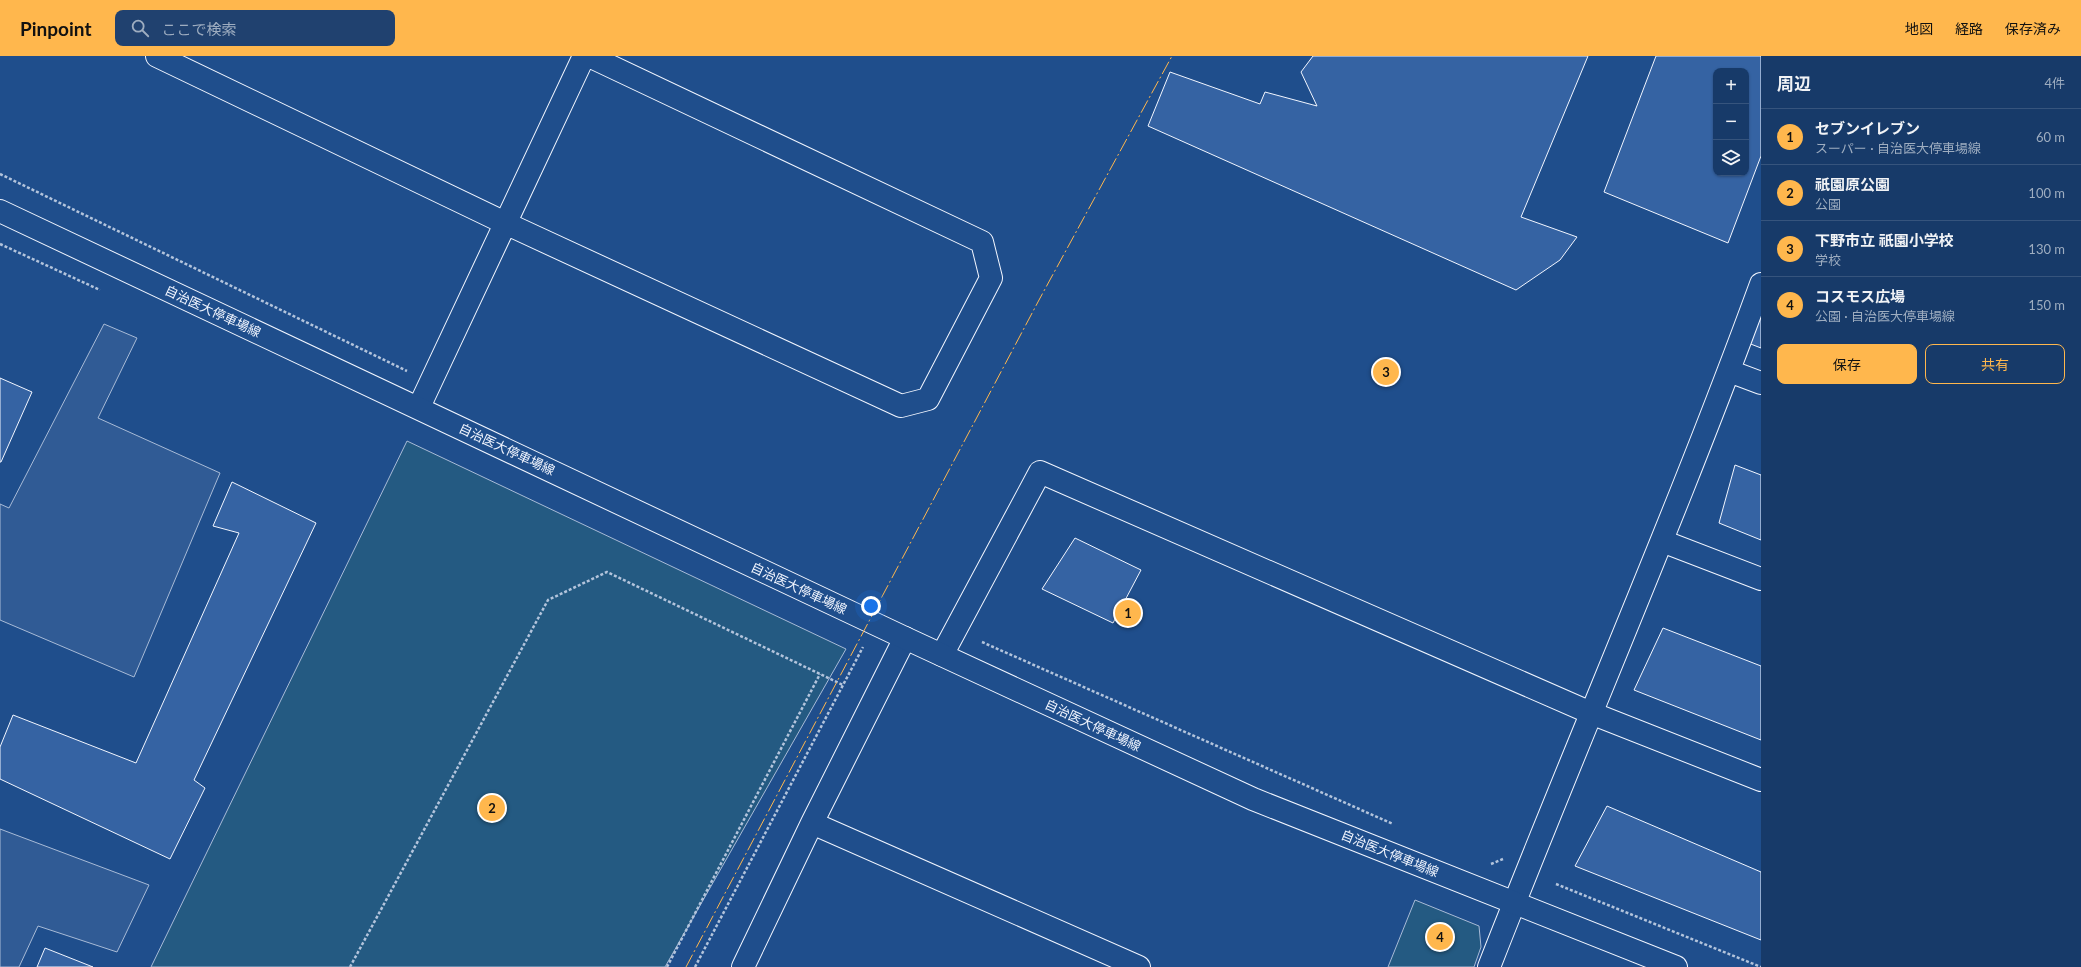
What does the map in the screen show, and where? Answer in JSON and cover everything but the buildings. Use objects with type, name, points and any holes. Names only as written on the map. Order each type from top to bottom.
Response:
[{"type":"street","points":[[157,56],[506,223],[901,406],[928,399],[992,278],[982,242],[589,56]]},
{"type":"street","points":[[419,408],[584,56]]},
{"type":"street","name":"自治医大停車場線","points":[[0,211],[942,656],[1253,799],[1676,967]]},
{"type":"street","points":[[1489,967],[1514,902],[1662,541],[1730,370],[1761,284]]},
{"type":"street","points":[[1730,370],[1761,383]]},
{"type":"street","points":[[942,656],[1040,472],[1592,713],[1761,780]]},
{"type":"street","points":[[1662,541],[1761,579]]},
{"type":"street","points":[[743,967],[812,823],[905,638]]},
{"type":"street","points":[[812,823],[1139,967]]},
{"type":"path","points":[[0,174],[410,372]]},
{"type":"path","points":[[350,967],[548,600],[607,572],[843,685]]},
{"type":"path","points":[[982,642],[1400,827]]},
{"type":"path","points":[[695,967],[864,645]]},
{"type":"path","points":[[667,967],[820,674]]},
{"type":"path","points":[[1487,866],[1506,858]]},
{"type":"path","points":[[1556,884],[1761,967]]},
{"type":"shaded area","points":[[104,324],[137,338],[98,418],[220,473],[134,677],[0,620],[0,504],[9,508]]},
{"type":"shaded area","points":[[407,441],[846,649],[665,967],[151,967]]},
{"type":"shaded area","points":[[0,829],[149,885],[117,952],[38,926],[19,967],[0,967]]},
{"type":"shaded area","points":[[1415,900],[1479,926],[1481,947],[1474,967],[1388,967]]},
{"type":"power","points":[[686,967],[1039,300],[1172,56]]},
{"type":"place","name":"下野市立 祇園小学校","points":[[1386,372]]},
{"type":"place","name":"セブンイレブン","points":[[1128,613]]},
{"type":"place","name":"祇園原公園","points":[[492,808]]},
{"type":"place","name":"コスモス広場","points":[[1440,937]]}]
